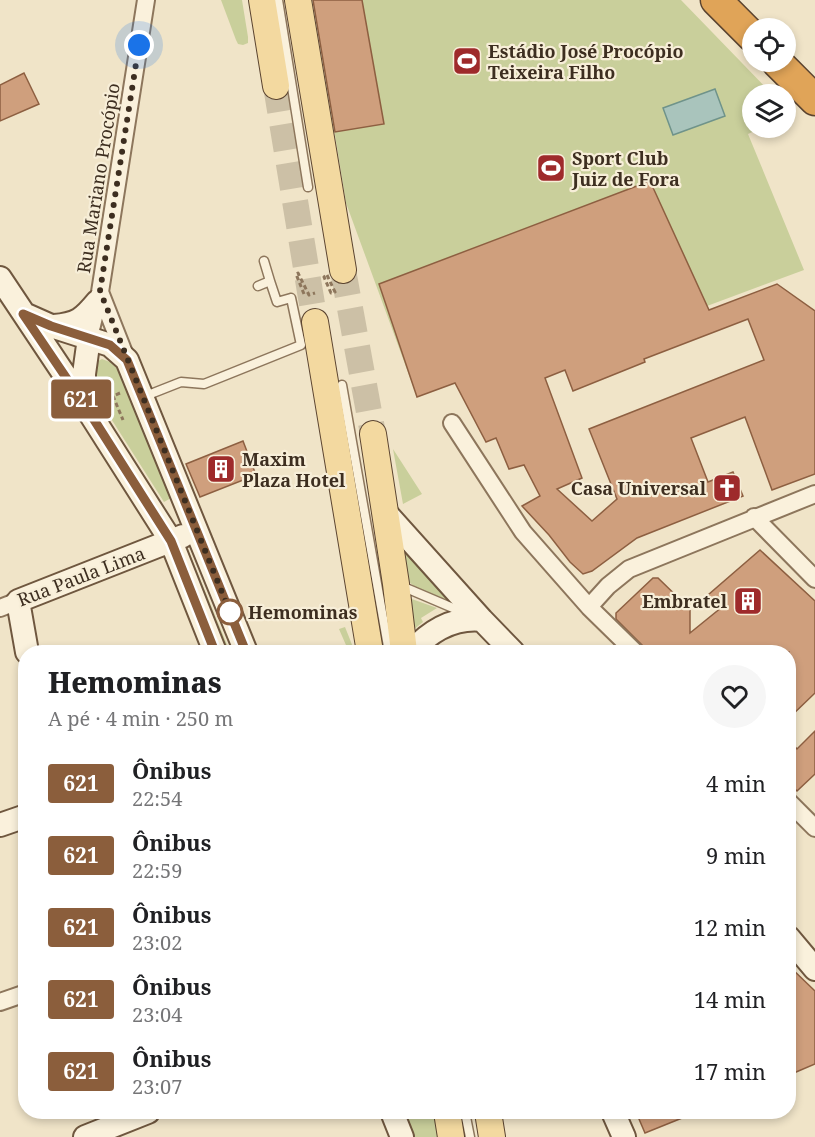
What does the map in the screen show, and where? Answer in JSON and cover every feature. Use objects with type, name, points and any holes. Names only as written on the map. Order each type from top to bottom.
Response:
[{"type":"highway","points":[[716,0],[742,26]]},
{"type":"highway","points":[[787,72],[815,100]]},
{"type":"main road","points":[[262,0],[276,86]]},
{"type":"main road","points":[[298,0],[334,280]]},
{"type":"main road","points":[[0,278],[171,541],[212,645]]},
{"type":"main road","points":[[51,326],[68,325],[84,318],[99,297]]},
{"type":"main road","points":[[23,314],[51,326],[110,345],[127,360],[134,395],[196,530],[243,645]]},
{"type":"main road","points":[[315,322],[369,645]]},
{"type":"main road","points":[[84,404],[84,374],[89,338]]},
{"type":"main road","points":[[373,434],[396,584],[411,645]]},
{"type":"main road","points":[[385,512],[506,645]]},
{"type":"main road","name":"Rua Paula Lima","points":[[9,604],[196,530]]},
{"type":"main road","points":[[9,604],[24,645]]},
{"type":"main road","points":[[419,645],[444,625],[468,619],[482,620]]},
{"type":"main road","points":[[0,825],[18,819]]},
{"type":"main road","points":[[796,946],[813,964]]},
{"type":"main road","points":[[100,1129],[128,1119]]},
{"type":"main road","points":[[395,1119],[402,1137]]},
{"type":"main road","points":[[448,1119],[451,1137]]},
{"type":"main road","points":[[489,1119],[492,1137]]},
{"type":"main road","points":[[616,1119],[624,1137]]},
{"type":"street","name":"Rua Mariano Procópio","points":[[89,338],[99,297],[146,0]]},
{"type":"street","name":"Rua Mariano Procópio","points":[[99,297],[127,360]]},
{"type":"street","points":[[452,423],[523,532],[589,607],[628,645]]},
{"type":"street","points":[[589,607],[629,568],[815,494]]},
{"type":"street","points":[[754,517],[815,579]]},
{"type":"street","points":[[796,809],[815,828]]},
{"type":"street","points":[[0,1002],[18,996]]},
{"type":"lane","points":[[278,0],[308,188]]},
{"type":"lane","points":[[134,395],[181,382],[204,384],[301,345],[291,298],[277,302],[264,261]]},
{"type":"lane","points":[[258,286],[270,281]]},
{"type":"lane","points":[[342,384],[388,645]]},
{"type":"lane","points":[[373,560],[396,584],[482,620]]},
{"type":"lane","points":[[466,1119],[470,1137]]},
{"type":"path","points":[[304,294],[296,274],[298,273],[309,295],[315,292]]},
{"type":"path","points":[[123,420],[113,396],[134,395]]},
{"type":"green space","points":[[221,0],[242,0],[248,43],[238,44]]},
{"type":"green space","name":"Sport Club Juiz de Fora","points":[[313,0],[681,0],[742,63],[742,72],[751,72],[762,84],[742,84],[742,138],[750,138],[804,270],[707,306],[700,292],[417,397],[346,203]]},
{"type":"green space","points":[[102,359],[117,368],[171,498],[164,502],[89,384],[94,363]]},
{"type":"green space","points":[[393,449],[422,494],[403,504]]},
{"type":"green space","points":[[400,545],[453,598],[447,601],[415,587],[408,581]]},
{"type":"green space","points":[[187,547],[227,645],[224,645],[183,548]]},
{"type":"green space","points":[[409,598],[437,608],[421,618],[423,622],[413,630]]},
{"type":"green space","points":[[345,627],[352,645],[346,645],[339,629]]},
{"type":"green space","points":[[403,1119],[436,1119],[440,1137],[410,1137]]},
{"type":"water","points":[[715,89],[725,116],[673,135],[663,108]]},
{"type":"building","points":[[313,0],[362,0],[384,124],[335,132]]},
{"type":"building","points":[[24,73],[39,104],[0,121],[0,85]]},
{"type":"building","points":[[650,181],[709,310],[777,284],[815,311],[815,474],[772,490],[745,417],[691,438],[708,482],[733,472],[743,496],[637,538],[592,571],[583,574],[522,506],[540,496],[524,465],[509,469],[496,438],[486,442],[455,383],[417,397],[379,284]],"holes":[[[748,319],[764,360],[589,429],[617,499],[592,521],[557,489],[582,478],[545,378],[565,370],[573,391],[645,362],[644,359]]]},
{"type":"building","name":"Maxim Plaza Hotel","points":[[243,441],[256,475],[200,497],[186,464]]},
{"type":"building","points":[[760,550],[815,601],[815,693],[796,711],[796,645],[642,645],[616,619],[616,613],[653,578],[658,578],[690,609],[690,633],[722,607],[708,595]]},
{"type":"building","points":[[815,731],[815,774],[797,791],[796,748]]},
{"type":"building","points":[[796,973],[815,991],[815,1064],[796,1072]]},
{"type":"building","points":[[639,1119],[680,1119],[645,1133]]},
{"type":"tunnel","points":[[276,86],[315,322]]},
{"type":"tunnel","points":[[343,270],[373,434]]},
{"type":"bus line","name":"621","points":[[212,645],[171,541],[84,404],[23,314],[51,326],[110,345],[127,360],[243,645]]},
{"type":"place","name":"Estádio José Procópio Teixeira Filho","points":[[467,61]]},
{"type":"place","name":"Sport Club Juiz de Fora","points":[[551,168]]},
{"type":"place","name":"Maxim Plaza Hotel","points":[[221,469]]},
{"type":"place","name":"Casa Universal","points":[[727,488]]},
{"type":"place","name":"Embratel","points":[[748,601]]},
{"type":"place","name":"Hemominas","points":[[230,612]]},
{"type":"route","points":[[139,45],[100,291],[230,612]]}]
